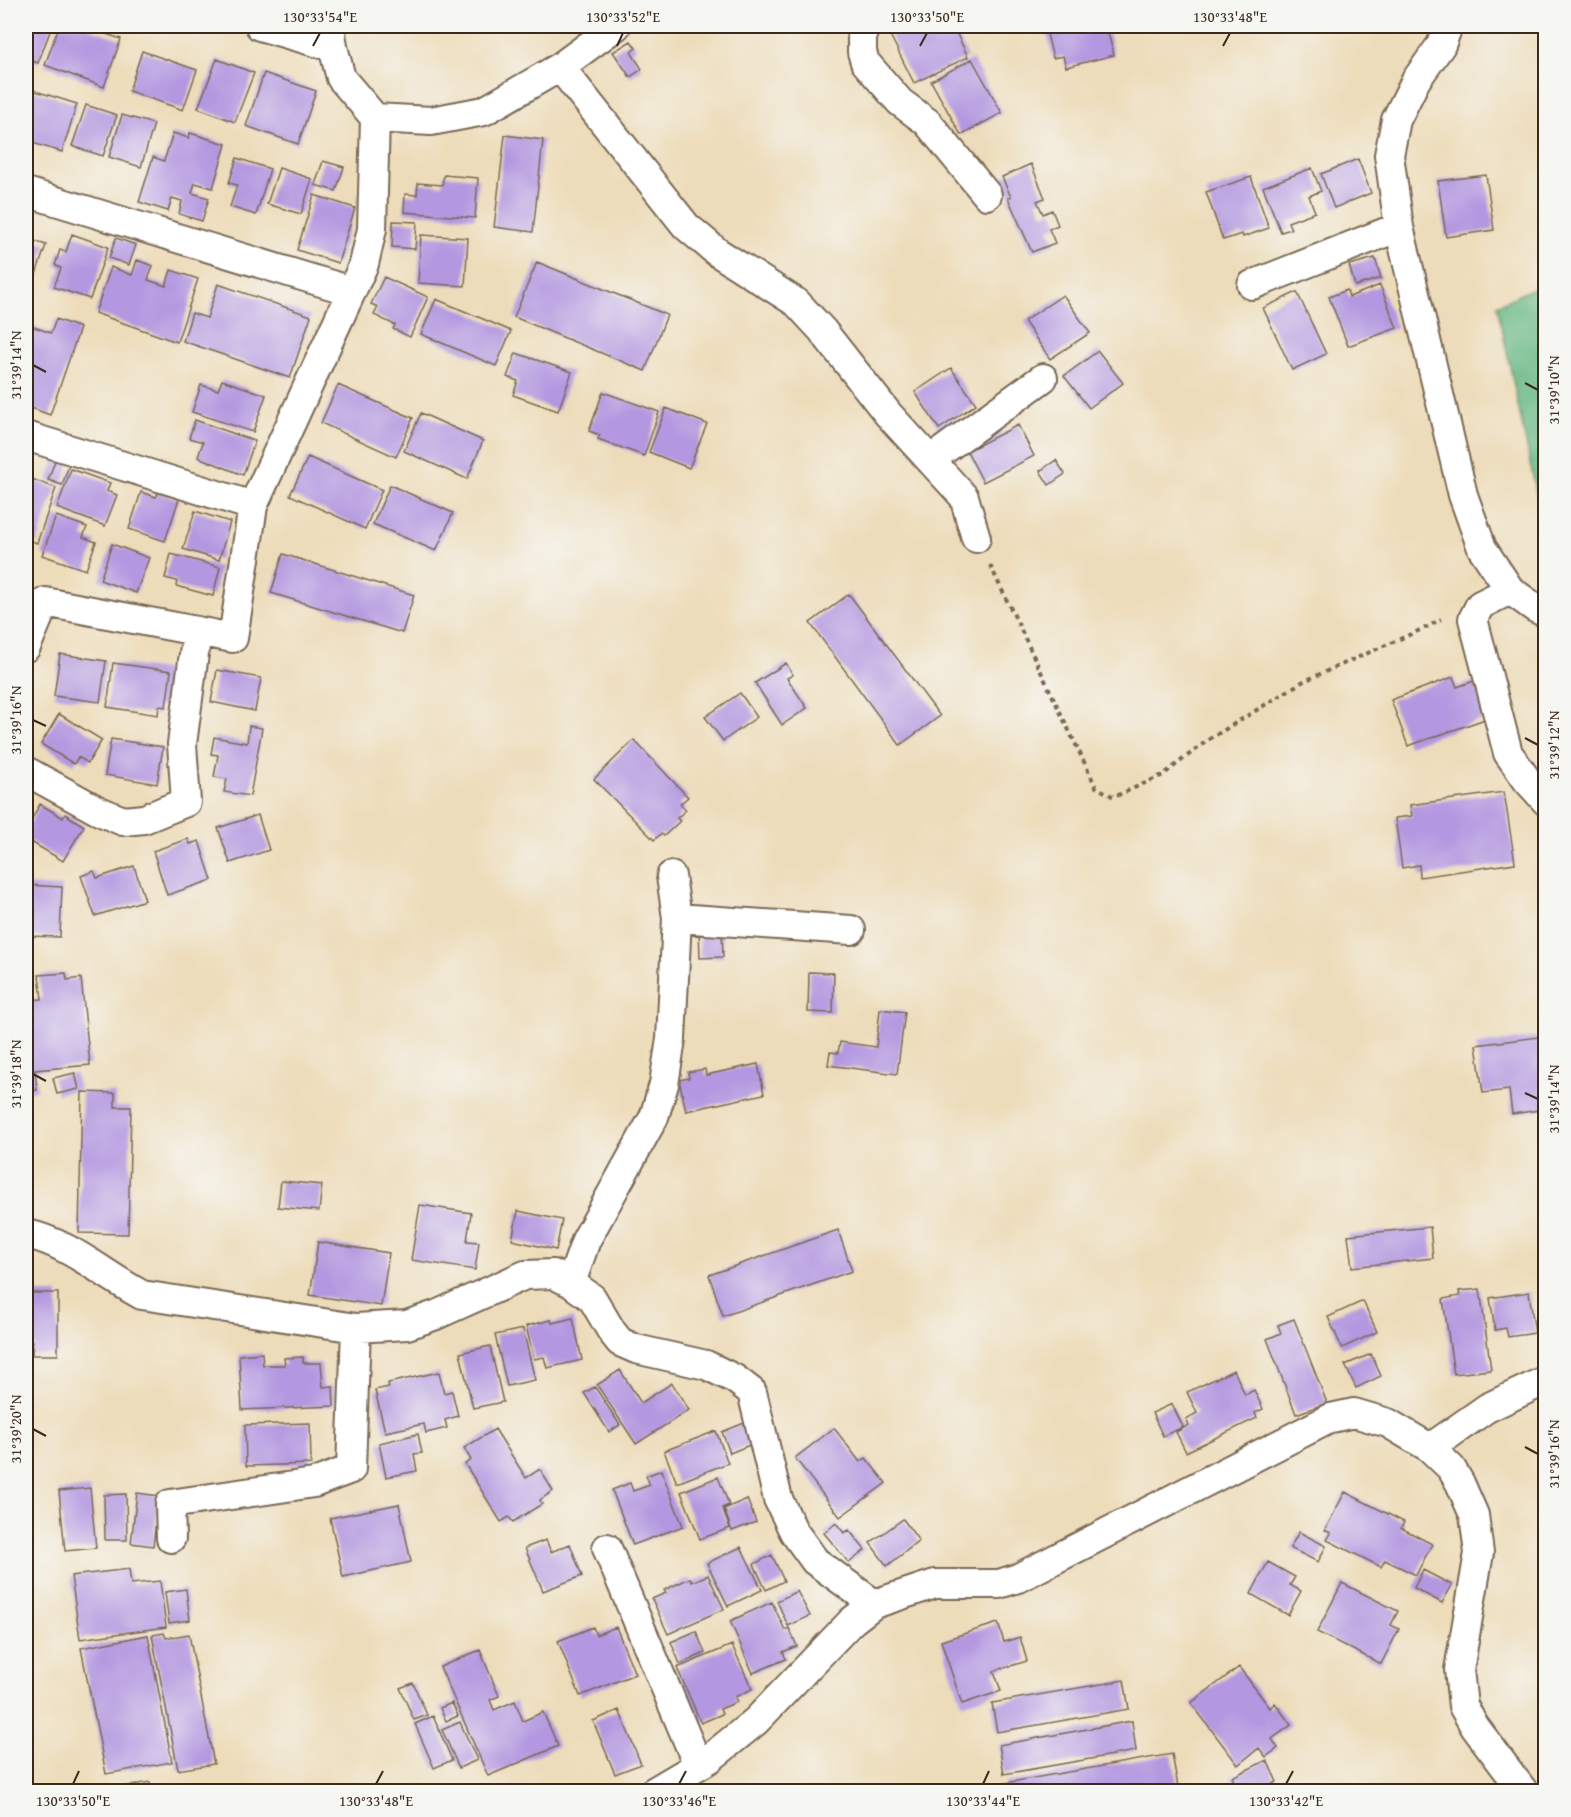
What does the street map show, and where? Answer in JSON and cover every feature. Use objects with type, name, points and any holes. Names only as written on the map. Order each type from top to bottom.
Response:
[{"type":"street","points":[[26,647],[45,602],[233,638],[253,506],[364,264],[372,229],[375,118],[341,78],[331,36],[260,26]]},
{"type":"street","points":[[375,118],[431,121],[484,111],[560,68],[616,26]]},
{"type":"street","points":[[862,26],[862,52],[865,62],[900,102],[927,122],[987,195]]},
{"type":"street","points":[[1448,26],[1441,45],[1416,80],[1395,120],[1389,155],[1399,227],[1463,495],[1482,548],[1510,590],[1534,608],[1545,613]]},
{"type":"street","points":[[560,68],[686,226],[717,252],[797,303],[822,330],[888,414],[964,497],[976,538]]},
{"type":"street","points":[[26,192],[351,291]]},
{"type":"street","points":[[1252,285],[1399,227]]},
{"type":"street","points":[[930,460],[1043,378]]},
{"type":"street","points":[[26,436],[253,506]]},
{"type":"street","points":[[1510,590],[1480,605],[1473,619],[1508,753],[1545,801]]},
{"type":"street","points":[[26,771],[97,810],[123,821],[144,819],[186,802],[182,744],[197,631]]},
{"type":"street","points":[[572,1283],[586,1240],[654,1118],[664,1084],[671,1039],[677,918],[671,876]]},
{"type":"street","points":[[677,918],[851,930]]},
{"type":"street","points":[[26,1234],[39,1237],[72,1252],[142,1295],[356,1328],[407,1324],[436,1315],[525,1275],[553,1274],[572,1283],[592,1298],[620,1342],[636,1350],[706,1365],[735,1378],[752,1392],[778,1499],[794,1532],[815,1561],[874,1604]]},
{"type":"street","points":[[171,1538],[170,1504],[314,1483],[351,1468],[356,1328]]},
{"type":"street","points":[[1430,1448],[1487,1408],[1545,1380]]},
{"type":"street","points":[[653,1791],[709,1759],[756,1721],[852,1621],[874,1604],[935,1584],[999,1584],[1018,1578],[1331,1418],[1354,1413],[1388,1423],[1430,1448],[1450,1468],[1460,1483],[1474,1515],[1479,1552],[1459,1670],[1463,1706],[1475,1727],[1524,1791]]},
{"type":"street","points":[[607,1548],[698,1765]]},
{"type":"path","points":[[976,538],[1096,787],[1114,797],[1163,775],[1208,740],[1302,682],[1427,627],[1462,608],[1480,605]]},
{"type":"green space","points":[[1545,283],[1545,534],[1497,305]]},
{"type":"building","points":[[26,26],[52,26],[38,63],[26,59]]},
{"type":"building","points":[[59,26],[89,26],[88,28],[121,39],[104,87],[45,65]]},
{"type":"building","points":[[900,26],[953,26],[968,57],[914,83],[888,31]]},
{"type":"building","points":[[1045,26],[1106,26],[1114,55],[1066,67],[1063,56],[1053,58]]},
{"type":"building","points":[[631,41],[636,48],[631,52],[642,69],[630,77],[613,52]]},
{"type":"building","points":[[142,51],[197,70],[183,110],[129,91]]},
{"type":"building","points":[[217,59],[254,73],[235,122],[198,108]]},
{"type":"building","points":[[972,59],[1002,113],[961,135],[931,81]]},
{"type":"building","points":[[264,73],[316,91],[298,144],[246,126]]},
{"type":"building","points":[[26,88],[77,104],[62,152],[26,141]]},
{"type":"building","points":[[86,105],[117,115],[103,156],[72,146]]},
{"type":"building","points":[[122,115],[154,124],[141,167],[109,157]]},
{"type":"building","points":[[173,133],[189,138],[190,133],[226,144],[213,188],[195,183],[192,193],[209,198],[202,221],[179,214],[182,201],[172,198],[168,211],[139,202],[153,157],[164,161]]},
{"type":"building","points":[[505,135],[543,140],[533,232],[494,227]]},
{"type":"building","points":[[237,158],[270,169],[256,215],[230,207],[237,185],[229,183]]},
{"type":"building","points":[[1358,159],[1371,193],[1334,208],[1321,174]]},
{"type":"building","points":[[323,161],[344,167],[336,191],[315,185]]},
{"type":"building","points":[[1031,164],[1045,198],[1037,201],[1043,214],[1052,210],[1058,225],[1049,229],[1055,243],[1032,252],[1008,198],[1011,197],[1002,177]]},
{"type":"building","points":[[279,168],[312,179],[301,214],[267,204]]},
{"type":"building","points":[[1312,168],[1321,191],[1309,196],[1315,212],[1288,222],[1291,229],[1281,232],[1263,187]]},
{"type":"building","points":[[444,175],[478,178],[475,218],[404,212],[405,194],[417,195],[418,183],[442,185]]},
{"type":"building","points":[[1486,175],[1494,230],[1446,237],[1438,181]]},
{"type":"building","points":[[1251,177],[1269,228],[1243,237],[1242,234],[1223,240],[1206,192]]},
{"type":"building","points":[[314,195],[355,208],[338,263],[297,250]]},
{"type":"building","points":[[393,221],[417,222],[415,249],[392,247]]},
{"type":"building","points":[[72,234],[108,247],[90,299],[54,287],[61,268],[55,265],[60,250],[66,252]]},
{"type":"building","points":[[421,235],[468,238],[465,286],[418,283]]},
{"type":"building","points":[[26,238],[46,245],[34,280],[26,277]]},
{"type":"building","points":[[116,238],[136,245],[129,265],[109,258]]},
{"type":"building","points":[[1375,258],[1381,278],[1355,286],[1349,265]]},
{"type":"building","points":[[137,260],[153,266],[148,280],[166,286],[171,270],[198,279],[177,342],[95,313],[111,267],[132,275]]},
{"type":"building","points":[[537,262],[667,315],[645,371],[514,317]]},
{"type":"building","points":[[384,277],[428,297],[410,337],[393,329],[395,325],[374,315],[378,307],[371,304]]},
{"type":"building","points":[[218,284],[311,316],[290,378],[183,341],[192,313],[207,318]]},
{"type":"building","points":[[1380,285],[1397,328],[1348,346],[1329,297],[1347,290],[1349,297]]},
{"type":"building","points":[[1297,292],[1326,354],[1292,370],[1263,308]]},
{"type":"building","points":[[1063,295],[1090,333],[1050,359],[1024,321]]},
{"type":"building","points":[[436,299],[511,331],[496,366],[421,334]]},
{"type":"building","points":[[56,319],[80,328],[50,415],[26,406],[26,324],[51,333]]},
{"type":"building","points":[[1098,351],[1123,383],[1089,408],[1064,376]]},
{"type":"building","points":[[516,353],[572,372],[558,411],[513,395],[518,381],[507,377]]},
{"type":"building","points":[[951,368],[976,404],[939,429],[915,392]]},
{"type":"building","points":[[222,380],[266,395],[253,432],[192,412],[201,385],[218,390]]},
{"type":"building","points":[[338,385],[413,418],[396,457],[321,423]]},
{"type":"building","points":[[603,392],[659,412],[644,456],[598,439],[600,435],[589,431]]},
{"type":"building","points":[[666,408],[707,424],[689,468],[649,452]]},
{"type":"building","points":[[421,413],[483,441],[467,479],[404,451]]},
{"type":"building","points":[[195,420],[255,441],[243,475],[198,457],[203,442],[189,438]]},
{"type":"building","points":[[1018,425],[1034,456],[983,482],[967,451]]},
{"type":"building","points":[[308,457],[382,490],[365,529],[290,495]]},
{"type":"building","points":[[56,458],[70,463],[62,485],[48,480]]},
{"type":"building","points":[[1056,460],[1065,474],[1049,485],[1040,471]]},
{"type":"building","points":[[71,469],[110,483],[107,491],[117,495],[105,526],[57,508]]},
{"type":"building","points":[[26,477],[56,488],[37,543],[26,539]]},
{"type":"building","points":[[390,485],[453,513],[436,551],[373,524]]},
{"type":"building","points":[[141,492],[156,497],[158,493],[179,499],[165,541],[129,529]]},
{"type":"building","points":[[195,511],[230,522],[219,560],[183,549]]},
{"type":"building","points":[[56,516],[87,527],[83,537],[96,542],[86,570],[42,555]]},
{"type":"building","points":[[112,544],[149,558],[136,593],[100,580]]},
{"type":"building","points":[[26,545],[31,547],[26,562]]},
{"type":"building","points":[[171,554],[220,567],[213,596],[176,586],[177,581],[165,578]]},
{"type":"building","points":[[283,554],[414,595],[402,633],[271,593]]},
{"type":"building","points":[[849,594],[940,716],[900,745],[810,623]]},
{"type":"building","points":[[60,654],[106,661],[100,702],[54,696]]},
{"type":"building","points":[[113,663],[171,671],[166,707],[159,706],[158,715],[107,707]]},
{"type":"building","points":[[786,663],[793,675],[787,678],[807,708],[782,725],[755,683]]},
{"type":"building","points":[[217,670],[261,678],[255,711],[211,702]]},
{"type":"building","points":[[1453,677],[1457,687],[1474,681],[1488,718],[1408,746],[1391,700]]},
{"type":"building","points":[[740,693],[757,717],[723,741],[705,717]]},
{"type":"building","points":[[59,714],[102,740],[88,763],[78,757],[74,764],[41,744]]},
{"type":"building","points":[[249,726],[262,728],[250,796],[224,792],[227,779],[214,777],[218,755],[211,754],[214,737],[247,743]]},
{"type":"building","points":[[111,739],[163,747],[157,784],[105,775]]},
{"type":"building","points":[[634,740],[688,797],[680,804],[686,810],[677,818],[680,821],[664,836],[661,834],[654,840],[594,779]]},
{"type":"building","points":[[1504,792],[1515,863],[1420,877],[1419,865],[1402,868],[1395,818],[1412,816],[1410,805]]},
{"type":"building","points":[[40,804],[63,818],[65,814],[84,826],[63,861],[26,839],[26,830]]},
{"type":"building","points":[[258,815],[269,850],[230,863],[218,828]]},
{"type":"building","points":[[188,839],[190,844],[199,841],[212,880],[167,895],[153,851]]},
{"type":"building","points":[[134,866],[145,900],[95,916],[81,876],[94,871],[97,878]]},
{"type":"building","points":[[26,885],[62,887],[60,937],[26,936]]},
{"type":"building","points":[[699,929],[722,929],[723,957],[700,958]]},
{"type":"building","points":[[809,972],[834,973],[833,1013],[808,1012]]},
{"type":"building","points":[[66,973],[67,980],[81,978],[90,1065],[35,1070],[37,1090],[26,1091],[26,1000],[42,999],[39,975]]},
{"type":"building","points":[[880,1009],[905,1012],[897,1074],[828,1065],[830,1052],[838,1053],[840,1042],[876,1047]]},
{"type":"building","points":[[1546,1036],[1546,1109],[1512,1114],[1509,1090],[1483,1093],[1476,1045]]},
{"type":"building","points":[[758,1064],[764,1094],[686,1111],[679,1080],[689,1078],[688,1072],[705,1069],[706,1075]]},
{"type":"building","points":[[75,1073],[79,1089],[57,1094],[53,1078]]},
{"type":"building","points":[[82,1092],[115,1093],[115,1107],[131,1107],[128,1234],[79,1233]]},
{"type":"building","points":[[281,1181],[322,1185],[319,1211],[278,1207]]},
{"type":"building","points":[[420,1205],[471,1213],[467,1241],[479,1242],[475,1270],[411,1260]]},
{"type":"building","points":[[518,1211],[562,1220],[556,1250],[512,1240]]},
{"type":"building","points":[[1430,1227],[1433,1258],[1352,1267],[1348,1235]]},
{"type":"building","points":[[838,1230],[852,1271],[723,1316],[709,1275]]},
{"type":"building","points":[[318,1242],[389,1253],[381,1306],[310,1295]]},
{"type":"building","points":[[1480,1289],[1491,1370],[1454,1374],[1443,1299],[1460,1296],[1459,1291]]},
{"type":"building","points":[[1529,1292],[1535,1333],[1508,1337],[1506,1328],[1495,1330],[1490,1298]]},
{"type":"building","points":[[26,1293],[58,1293],[58,1355],[32,1355],[33,1341],[26,1341]]},
{"type":"building","points":[[1363,1301],[1377,1332],[1342,1348],[1328,1317]]},
{"type":"building","points":[[573,1318],[582,1360],[547,1368],[544,1357],[534,1359],[526,1326]]},
{"type":"building","points":[[1294,1319],[1327,1403],[1296,1414],[1267,1339],[1281,1333],[1278,1325]]},
{"type":"building","points":[[523,1329],[535,1380],[507,1386],[495,1335]]},
{"type":"building","points":[[490,1346],[503,1402],[473,1408],[460,1353]]},
{"type":"building","points":[[262,1353],[263,1365],[285,1365],[284,1358],[303,1357],[303,1363],[321,1363],[323,1387],[333,1386],[334,1406],[242,1410],[239,1355]]},
{"type":"building","points":[[1371,1354],[1381,1376],[1356,1388],[1345,1365]]},
{"type":"building","points":[[620,1370],[641,1403],[672,1383],[689,1410],[636,1444],[597,1385]]},
{"type":"building","points":[[1234,1370],[1245,1395],[1254,1390],[1263,1409],[1255,1413],[1257,1418],[1186,1452],[1176,1432],[1189,1425],[1186,1419],[1197,1413],[1187,1392]]},
{"type":"building","points":[[439,1372],[444,1393],[452,1391],[458,1416],[445,1420],[447,1428],[426,1433],[424,1424],[385,1432],[375,1390],[389,1387],[388,1383]]},
{"type":"building","points":[[595,1387],[620,1425],[609,1432],[584,1393]]},
{"type":"building","points":[[1172,1404],[1183,1427],[1163,1436],[1152,1413]]},
{"type":"building","points":[[310,1423],[311,1464],[246,1466],[245,1425]]},
{"type":"building","points":[[744,1423],[752,1444],[730,1453],[722,1432]]},
{"type":"building","points":[[834,1428],[860,1462],[866,1458],[886,1483],[840,1517],[795,1458]]},
{"type":"building","points":[[495,1429],[526,1478],[540,1469],[553,1491],[540,1500],[542,1504],[513,1522],[509,1517],[501,1522],[465,1464],[471,1460],[464,1448]]},
{"type":"building","points":[[716,1431],[728,1463],[677,1483],[664,1451]]},
{"type":"building","points":[[418,1434],[422,1453],[414,1454],[417,1471],[386,1477],[379,1443]]},
{"type":"building","points":[[661,1470],[683,1526],[633,1545],[612,1490],[630,1483],[633,1491],[650,1485],[646,1476]]},
{"type":"building","points":[[718,1477],[729,1505],[722,1508],[730,1528],[700,1539],[681,1492]]},
{"type":"building","points":[[90,1488],[96,1548],[65,1551],[59,1491]]},
{"type":"building","points":[[1345,1492],[1404,1522],[1401,1528],[1432,1544],[1416,1575],[1385,1560],[1381,1567],[1327,1540],[1331,1533],[1325,1530]]},
{"type":"building","points":[[137,1493],[159,1496],[153,1546],[131,1543]]},
{"type":"building","points":[[126,1494],[127,1540],[105,1540],[104,1495]]},
{"type":"building","points":[[747,1499],[756,1522],[732,1531],[724,1509]]},
{"type":"building","points":[[399,1504],[411,1562],[343,1577],[330,1518]]},
{"type":"building","points":[[903,1519],[919,1541],[887,1566],[870,1543]]},
{"type":"building","points":[[836,1523],[844,1533],[849,1530],[865,1550],[849,1563],[824,1533]]},
{"type":"building","points":[[1299,1532],[1326,1546],[1318,1562],[1290,1548]]},
{"type":"building","points":[[546,1540],[551,1552],[570,1544],[582,1576],[543,1591],[525,1548]]},
{"type":"building","points":[[741,1547],[762,1590],[728,1606],[707,1563]]},
{"type":"building","points":[[772,1555],[784,1581],[766,1590],[754,1564]]},
{"type":"building","points":[[1268,1562],[1295,1577],[1290,1585],[1301,1591],[1288,1615],[1251,1594]]},
{"type":"building","points":[[129,1569],[131,1584],[160,1581],[166,1627],[80,1639],[71,1576]]},
{"type":"building","points":[[1423,1570],[1452,1585],[1442,1603],[1414,1588]]},
{"type":"building","points":[[708,1575],[724,1609],[668,1634],[652,1599],[666,1593],[664,1590],[690,1578],[692,1582]]},
{"type":"building","points":[[1342,1583],[1398,1611],[1391,1625],[1399,1629],[1381,1664],[1317,1632]]},
{"type":"building","points":[[186,1589],[190,1620],[169,1623],[165,1592]]},
{"type":"building","points":[[797,1591],[810,1616],[788,1626],[777,1601]]},
{"type":"building","points":[[772,1602],[785,1630],[789,1628],[797,1646],[783,1652],[786,1659],[753,1673],[730,1621]]},
{"type":"building","points":[[998,1623],[1004,1642],[1020,1637],[1027,1661],[994,1671],[1001,1691],[962,1704],[941,1641]]},
{"type":"building","points":[[593,1627],[596,1635],[616,1627],[635,1674],[580,1696],[558,1641]]},
{"type":"building","points":[[696,1631],[705,1653],[680,1664],[671,1642]]},
{"type":"building","points":[[164,1633],[166,1638],[189,1634],[214,1764],[178,1770],[152,1635]]},
{"type":"building","points":[[148,1635],[172,1762],[106,1774],[81,1648]]},
{"type":"building","points":[[732,1645],[752,1689],[735,1697],[737,1702],[720,1709],[722,1714],[701,1723],[677,1668]]},
{"type":"building","points":[[480,1650],[499,1696],[490,1700],[494,1710],[515,1701],[523,1721],[543,1712],[558,1746],[488,1776],[440,1667]]},
{"type":"building","points":[[1239,1667],[1270,1708],[1275,1703],[1291,1725],[1272,1739],[1278,1748],[1266,1757],[1259,1748],[1238,1765],[1191,1703]]},
{"type":"building","points":[[1124,1680],[1129,1709],[997,1732],[992,1703]]},
{"type":"building","points":[[413,1683],[427,1715],[414,1720],[400,1688]]},
{"type":"building","points":[[452,1703],[458,1716],[446,1721],[440,1708]]},
{"type":"building","points":[[619,1710],[641,1764],[615,1774],[593,1721]]},
{"type":"building","points":[[433,1716],[452,1760],[434,1768],[415,1724]]},
{"type":"building","points":[[1132,1721],[1136,1751],[1004,1774],[999,1745]]},
{"type":"building","points":[[460,1722],[477,1760],[459,1768],[442,1730]]},
{"type":"building","points":[[1172,1754],[1179,1792],[1006,1792],[1005,1783]]},
{"type":"building","points":[[1267,1760],[1277,1782],[1257,1792],[1239,1792],[1232,1777]]},
{"type":"building","points":[[150,1782],[152,1792],[106,1792],[106,1790]]}]
